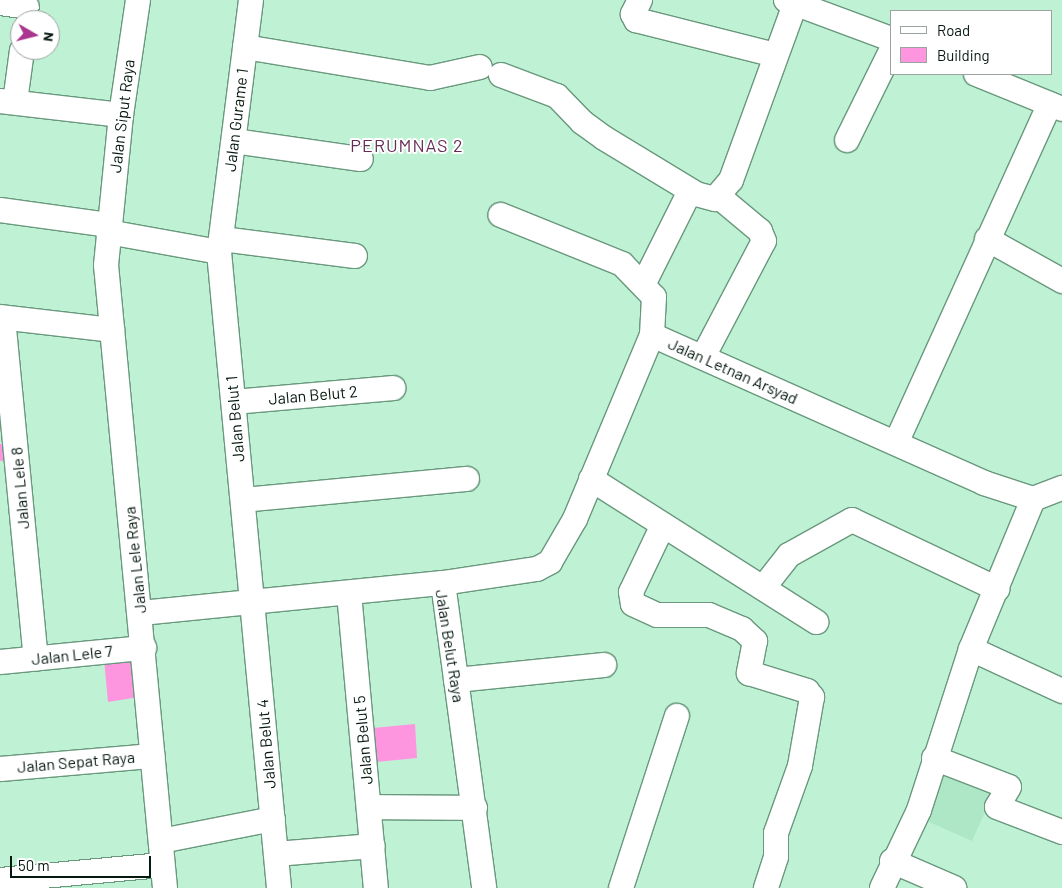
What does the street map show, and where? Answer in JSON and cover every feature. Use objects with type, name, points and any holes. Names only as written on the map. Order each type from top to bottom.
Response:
[{"type":"street","name":"Jalan Siput Raya","points":[[108,228],[120,115],[138,0]]},
{"type":"street","name":"Jalan Gurame 1","points":[[220,246],[251,0]]},
{"type":"street","points":[[640,0],[633,14],[636,20],[775,55]]},
{"type":"street","points":[[245,47],[430,78],[490,71],[557,96],[582,122],[690,191],[709,199],[718,196],[731,180],[775,55],[790,2],[828,6],[890,38]]},
{"type":"street","points":[[0,3],[27,9]]},
{"type":"street","points":[[847,140],[890,53]]},
{"type":"street","points":[[19,60],[7,102],[120,115]]},
{"type":"street","points":[[896,443],[987,239],[1056,106],[978,75]]},
{"type":"street","points":[[234,141],[361,159]]},
{"type":"street","points":[[644,283],[690,191]]},
{"type":"street","points":[[702,357],[764,241],[760,231],[718,196]]},
{"type":"street","points":[[0,210],[220,246],[355,256]]},
{"type":"street","points":[[500,215],[622,264],[644,283],[654,297],[652,335]]},
{"type":"street","name":"Jalan Lele Raya","points":[[108,228],[112,330],[141,613],[164,877]]},
{"type":"street","points":[[987,239],[1062,281]]},
{"type":"street","name":"Jalan Belut 1","points":[[220,246],[253,600]]},
{"type":"street","points":[[2,317],[112,330]]},
{"type":"street","name":"Jalan Lele 8","points":[[2,317],[5,395],[36,658]]},
{"type":"street","name":"Jalan Letnan Arsyad","points":[[443,583],[537,568],[550,562],[567,538],[652,335],[896,443],[1033,499]]},
{"type":"street","name":"Jalan Belut 2","points":[[234,402],[393,388]]},
{"type":"street","points":[[243,500],[467,479]]},
{"type":"street","points":[[591,479],[816,622]]},
{"type":"street","points":[[882,888],[892,861],[919,810],[934,758],[971,650],[1033,499],[1062,488]]},
{"type":"street","points":[[763,588],[789,555],[852,520],[997,589]]},
{"type":"street","points":[[663,525],[631,592],[633,604],[657,615],[709,615],[742,629],[755,641],[749,673],[807,691],[812,697],[800,766],[776,833],[776,857],[766,888]]},
{"type":"street","name":"Jalan Belut Raya","points":[[141,613],[253,600],[349,593],[443,583],[475,808],[484,888]]},
{"type":"street","name":"Jalan Belut 5","points":[[349,593],[376,888]]},
{"type":"street","name":"Jalan Belut 4","points":[[253,600],[279,888]]},
{"type":"street","name":"Jalan Lele 7","points":[[0,662],[144,648]]},
{"type":"street","points":[[971,650],[1062,691]]},
{"type":"street","points":[[456,680],[604,665]]},
{"type":"street","points":[[621,888],[677,716]]},
{"type":"street","name":"Jalan Sepat Raya","points":[[0,769],[152,756]]},
{"type":"street","points":[[934,758],[1009,787],[997,807],[1062,832]]},
{"type":"street","points":[[369,808],[475,808]]},
{"type":"street","points":[[160,841],[273,819]]},
{"type":"street","points":[[276,854],[373,846]]},
{"type":"street","points":[[892,861],[954,888]]},
{"type":"street","points":[[0,880],[59,882],[164,877]]},
{"type":"shaded area","points":[[937,764],[996,787],[972,841],[920,818]]},
{"type":"building","points":[[0,444],[5,444],[7,460],[0,461]]},
{"type":"building","points":[[141,654],[145,696],[108,702],[104,659]]},
{"type":"building","points":[[415,724],[417,758],[376,762],[373,728]]},
{"type":"district","name":"PERUMNAS 2","points":[[407,145]]}]
